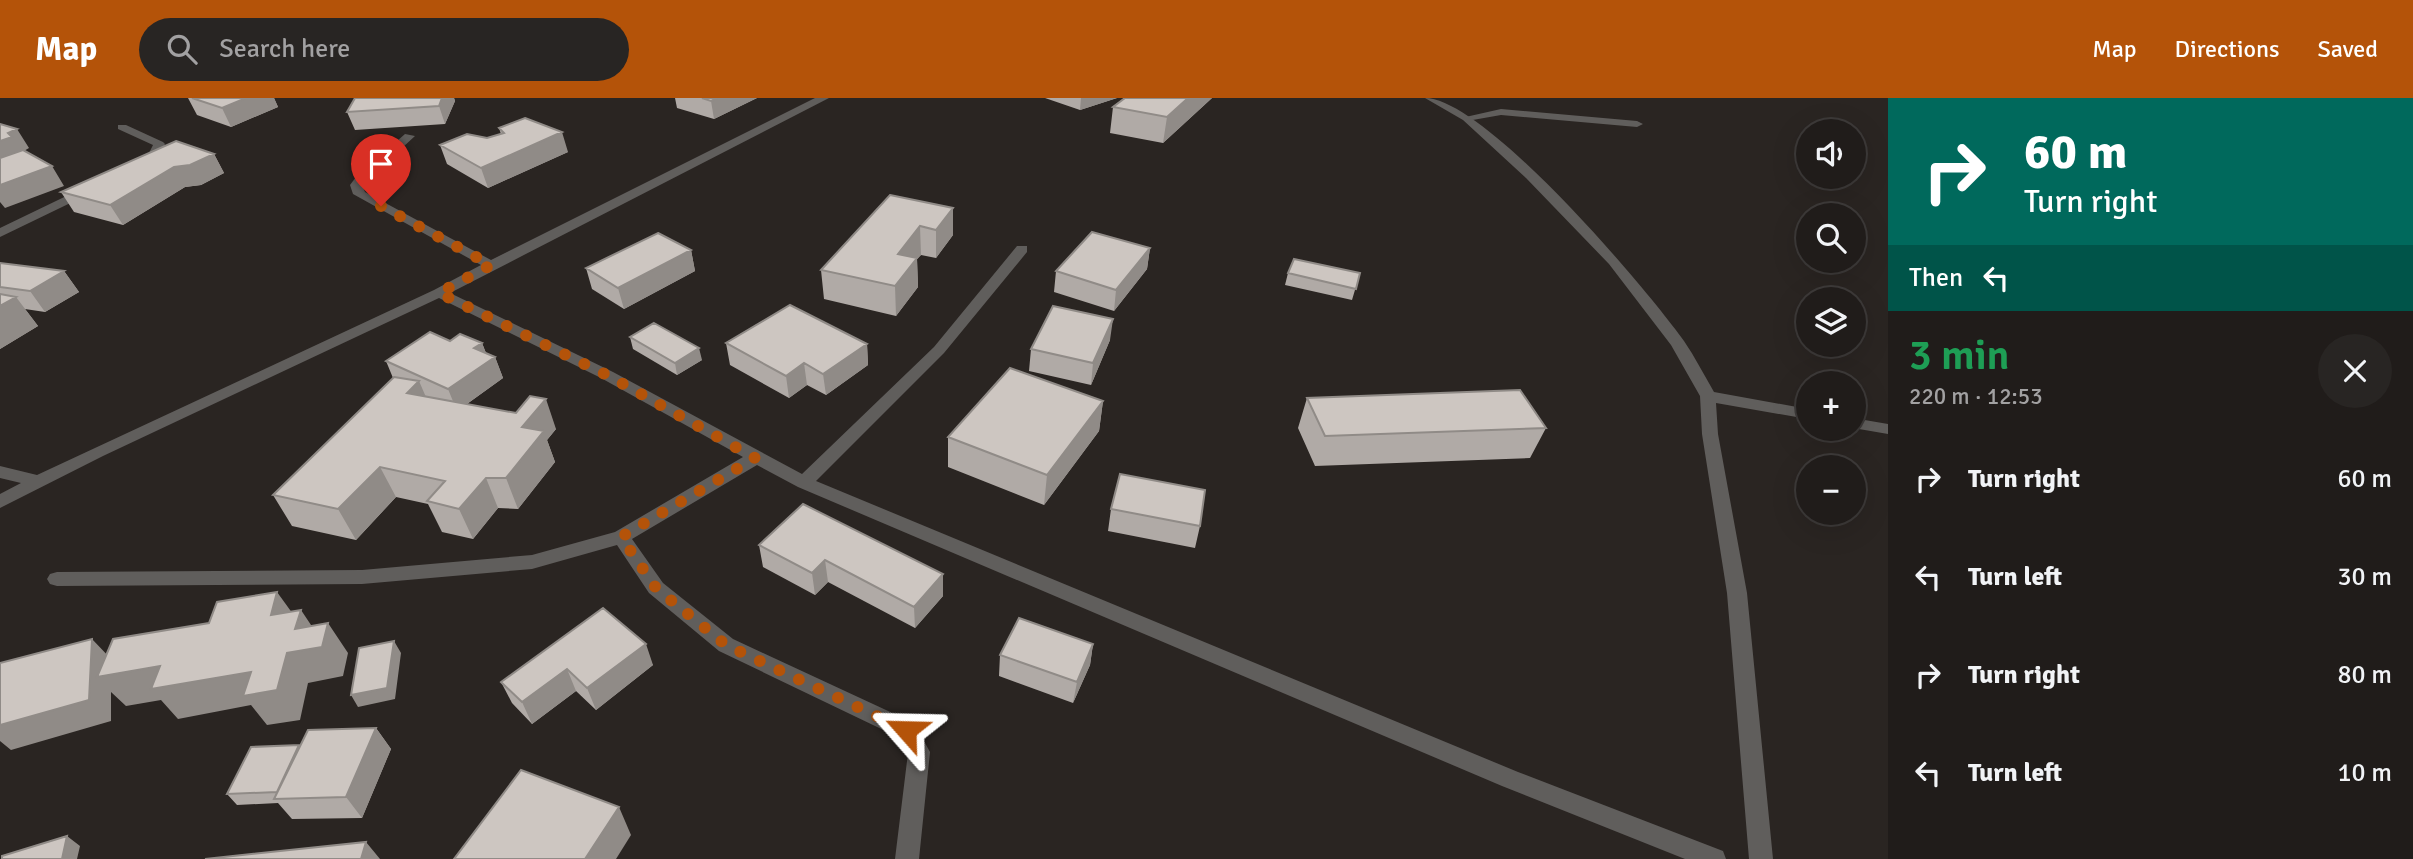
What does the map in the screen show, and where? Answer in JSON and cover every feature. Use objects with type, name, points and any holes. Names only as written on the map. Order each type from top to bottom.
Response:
[{"type":"street","points":[[0,502],[97,452],[439,293],[824,98]]},
{"type":"street","points":[[1435,99],[1467,118],[1530,175],[1614,261],[1678,344],[1708,396],[1710,434],[1737,593],[1761,859]]},
{"type":"street","points":[[1467,118],[1501,112],[1637,124]]},
{"type":"street","points":[[122,127],[159,144],[153,157],[130,169]]},
{"type":"street","points":[[409,136],[360,180],[356,185],[359,194],[491,265]]},
{"type":"street","points":[[0,233],[95,186]]},
{"type":"street","points":[[804,483],[939,350],[1022,249]]},
{"type":"street","points":[[439,293],[607,375],[804,483],[1498,773],[1714,859]]},
{"type":"street","points":[[1708,396],[1796,412]]},
{"type":"street","points":[[1866,425],[1888,429]]},
{"type":"street","points":[[57,579],[362,577],[532,562],[621,537],[755,458]]},
{"type":"street","points":[[0,472],[40,482]]},
{"type":"street","points":[[621,537],[656,588],[726,645],[906,730],[919,751],[907,859]]},
{"type":"building","points":[[192,98],[246,98],[222,108]]},
{"type":"building","points":[[355,98],[442,98],[439,106],[347,112]]},
{"type":"building","points":[[1125,98],[1188,98],[1167,117],[1113,107]]},
{"type":"building","points":[[525,118],[562,132],[481,168],[440,145],[467,134],[487,138],[504,133],[499,128]]},
{"type":"building","points":[[0,124],[17,129],[8,133],[12,137],[0,141]]},
{"type":"building","points":[[176,141],[214,154],[190,165],[174,167],[110,205],[61,192]]},
{"type":"building","points":[[23,150],[52,166],[0,185],[0,158]]},
{"type":"building","points":[[890,195],[953,208],[936,230],[920,226],[898,254],[917,258],[895,286],[821,270]]},
{"type":"building","points":[[1092,232],[1150,248],[1116,290],[1056,271]]},
{"type":"building","points":[[658,233],[691,250],[618,288],[586,268]]},
{"type":"building","points":[[1294,259],[1360,273],[1356,289],[1288,273]]},
{"type":"building","points":[[0,263],[64,271],[30,291],[0,287]]},
{"type":"building","points":[[0,294],[16,297],[0,306]]},
{"type":"building","points":[[790,305],[867,344],[823,374],[804,363],[786,376],[726,343]]},
{"type":"building","points":[[1053,306],[1113,319],[1093,363],[1031,349]]},
{"type":"building","points":[[654,323],[699,348],[675,363],[630,337]]},
{"type":"building","points":[[430,332],[450,341],[460,334],[482,343],[474,348],[495,357],[448,389],[386,361]]},
{"type":"building","points":[[1010,368],[1103,401],[1047,475],[948,437]]},
{"type":"building","points":[[394,377],[419,381],[407,393],[516,413],[530,396],[546,399],[522,427],[544,431],[506,478],[486,478],[459,509],[427,501],[445,481],[380,467],[338,509],[273,495]]},
{"type":"building","points":[[1520,390],[1546,428],[1325,436],[1307,398]]},
{"type":"building","points":[[1120,474],[1205,490],[1200,526],[1111,509]]},
{"type":"building","points":[[803,504],[943,574],[914,607],[825,560],[812,573],[759,545]]},
{"type":"building","points":[[277,592],[271,615],[301,610],[295,629],[328,623],[322,647],[287,653],[277,690],[243,696],[251,672],[151,689],[160,666],[97,677],[113,639],[209,623],[217,602]]},
{"type":"building","points":[[603,608],[646,644],[587,688],[567,669],[522,702],[501,682]]},
{"type":"building","points":[[1019,618],[1093,644],[1077,682],[1000,655]]},
{"type":"building","points":[[92,639],[89,700],[0,725],[0,663]]},
{"type":"building","points":[[394,641],[387,688],[351,695],[359,648]]},
{"type":"building","points":[[376,728],[346,797],[274,799],[308,730]]},
{"type":"building","points":[[299,745],[277,792],[227,794],[251,747]]},
{"type":"building","points":[[521,770],[619,807],[585,859],[454,859]]},
{"type":"building","points":[[67,836],[62,859],[2,859],[2,856]]},
{"type":"building","points":[[366,842],[361,859],[205,859]]},
{"type":"route","points":[[381,206],[491,265],[439,293],[607,375],[755,458],[621,537],[656,588],[726,645],[906,730]]}]
